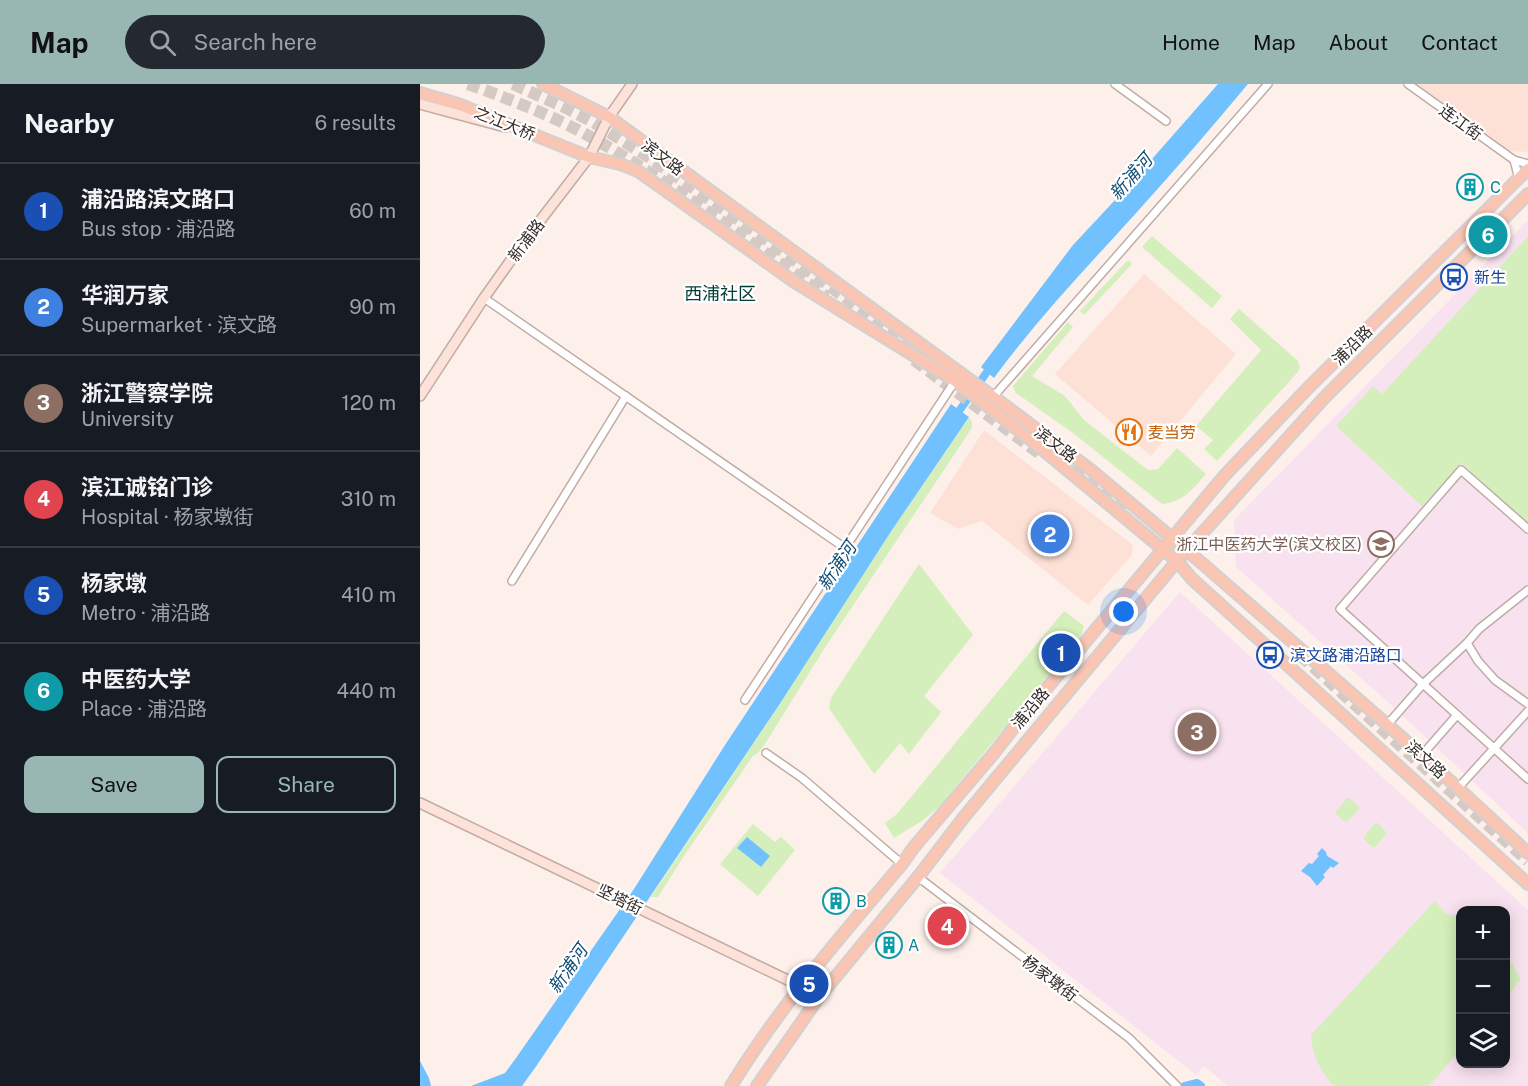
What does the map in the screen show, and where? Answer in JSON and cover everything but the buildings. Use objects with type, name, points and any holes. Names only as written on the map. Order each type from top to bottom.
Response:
[{"type":"main road","name":"滨文路","points":[[544,84],[609,117],[992,403],[1177,561],[1192,579],[1528,884]]},
{"type":"main road","name":"之江大桥","points":[[420,93],[458,104],[589,157]]},
{"type":"main road","name":"滨文路","points":[[589,157],[638,171],[793,281],[958,378]]},
{"type":"main road","name":"浦沿路","points":[[731,1086],[800,986],[1225,475],[1309,387],[1528,169]]},
{"type":"main road","name":"浦沿路","points":[[757,1086],[819,997],[918,877],[964,817],[1177,561],[1324,398],[1528,194]]},
{"type":"main road","name":"滨文路","points":[[992,403],[1003,404],[1091,470],[1172,538],[1422,755],[1528,853]]},
{"type":"street","name":"新浦路","points":[[420,396],[484,298],[589,157],[609,117],[632,84]]},
{"type":"street","points":[[1115,84],[1166,121]]},
{"type":"street","points":[[992,403],[1268,84]]},
{"type":"street","name":"连江街","points":[[1408,84],[1514,160],[1528,164]]},
{"type":"street","points":[[420,104],[540,137]]},
{"type":"street","points":[[1514,160],[1518,179]]},
{"type":"street","points":[[484,298],[845,548]]},
{"type":"street","points":[[745,700],[958,378]]},
{"type":"street","points":[[512,581],[626,396]]},
{"type":"street","points":[[1528,529],[1461,470],[1340,609],[1528,779]]},
{"type":"street","points":[[1388,725],[1423,684],[1479,629],[1528,590]]},
{"type":"street","points":[[1467,643],[1496,680],[1528,704]]},
{"type":"street","points":[[1458,788],[1528,711]]},
{"type":"street","points":[[1422,755],[1457,715]]},
{"type":"street","points":[[766,753],[802,778],[902,864]]},
{"type":"street","name":"坚塔街","points":[[420,803],[819,997]]},
{"type":"street","name":"杨家墩街","points":[[918,877],[1129,1038],[1177,1086]]},
{"type":"shaded area","points":[[1414,84],[1528,84],[1528,151],[1508,151]]},
{"type":"shaded area","name":"浙江中医药大学(滨文校区)","points":[[1528,220],[1528,833],[1391,705],[1236,567],[1234,520]]},
{"type":"shaded area","points":[[1144,274],[1236,354],[1151,456],[1055,374]]},
{"type":"shaded area","points":[[984,430],[1133,545],[1132,555],[1088,605],[982,521],[958,529],[930,513]]},
{"type":"shaded area","points":[[1180,592],[1528,910],[1528,1086],[1228,1086],[1204,1066],[1196,1075],[940,873]]},
{"type":"green space","points":[[1152,236],[1222,296],[1212,308],[1142,247]]},
{"type":"green space","points":[[1528,236],[1528,525],[1462,463],[1422,506],[1336,426],[1373,386],[1382,394]]},
{"type":"green space","points":[[1128,260],[1132,264],[1084,315],[1080,311]]},
{"type":"green space","points":[[1239,309],[1298,361],[1300,367],[1298,372],[1217,461],[1204,449],[1213,440],[1196,426],[1261,350],[1230,319]]},
{"type":"green space","points":[[1068,322],[1073,327],[1032,376],[1065,396],[1084,420],[1148,470],[1158,469],[1177,448],[1206,474],[1182,498],[1162,504],[1073,433],[1016,393],[1013,386]]},
{"type":"green space","points":[[969,417],[972,428],[824,649],[765,744],[753,756],[658,897],[651,897],[892,530]]},
{"type":"green space","points":[[919,564],[973,635],[924,696],[941,712],[909,754],[900,743],[874,774],[829,708],[831,698]]},
{"type":"green space","points":[[1064,611],[1084,626],[1082,634],[939,807],[922,821],[894,838],[885,823],[897,814]]},
{"type":"green space","points":[[1347,798],[1350,798],[1360,808],[1345,822],[1335,813]]},
{"type":"green space","points":[[1375,823],[1378,823],[1387,833],[1375,847],[1372,847],[1363,838]]},
{"type":"green space","points":[[753,824],[775,842],[781,837],[795,850],[758,896],[720,864]]},
{"type":"green space","points":[[1435,901],[1446,914],[1456,916],[1456,1055],[1429,1086],[1333,1086],[1317,1062],[1311,1035]]},
{"type":"green space","points":[[1510,961],[1521,979],[1510,992]]},
{"type":"water","points":[[1218,84],[1248,84],[1045,314],[994,378],[981,367],[1073,245]]},
{"type":"water","points":[[951,404],[969,417],[537,1065],[522,1086],[471,1086],[505,1073],[516,1058],[634,889],[725,745]]},
{"type":"water","points":[[747,837],[770,856],[761,867],[737,848]]},
{"type":"water","points":[[1322,848],[1327,856],[1339,863],[1333,868],[1331,866],[1317,886],[1301,871],[1309,863],[1312,864]]},
{"type":"water","points":[[420,1061],[429,1078],[431,1086],[420,1086]]},
{"type":"waterway","name":"新浦河","points":[[954,418],[992,365]]},
{"type":"waterway","points":[[1185,1086],[1197,1083],[1201,1086]]},
{"type":"tunnel","points":[[468,84],[560,121],[620,154],[710,213],[827,297]]},
{"type":"tunnel","points":[[513,84],[593,122],[650,158],[763,237],[932,362]]},
{"type":"tunnel","points":[[914,360],[1044,457]]},
{"type":"tunnel","points":[[1045,446],[1132,510]]},
{"type":"tunnel","points":[[1300,655],[1528,861]]},
{"type":"place","name":"C","points":[[1470,187]]},
{"type":"place","name":"中医药大学","points":[[1488,235]]},
{"type":"place","name":"新生","points":[[1454,277]]},
{"type":"place","name":"麦当劳","points":[[1129,432]]},
{"type":"place","name":"华润万家","points":[[1050,534]]},
{"type":"place","name":"浙江中医药大学(滨文校区)","points":[[1381,544]]},
{"type":"place","name":"浦沿路滨文路口","points":[[1061,653]]},
{"type":"place","name":"滨文路浦沿路口","points":[[1270,655]]},
{"type":"place","name":"浙江警察学院","points":[[1197,732]]},
{"type":"place","name":"B","points":[[836,901]]},
{"type":"place","name":"滨江诚铭门诊","points":[[947,926]]},
{"type":"place","name":"A","points":[[889,945]]},
{"type":"place","name":"杨家墩","points":[[809,984]]},
{"type":"district","name":"西浦社区","points":[[720,294]]}]
